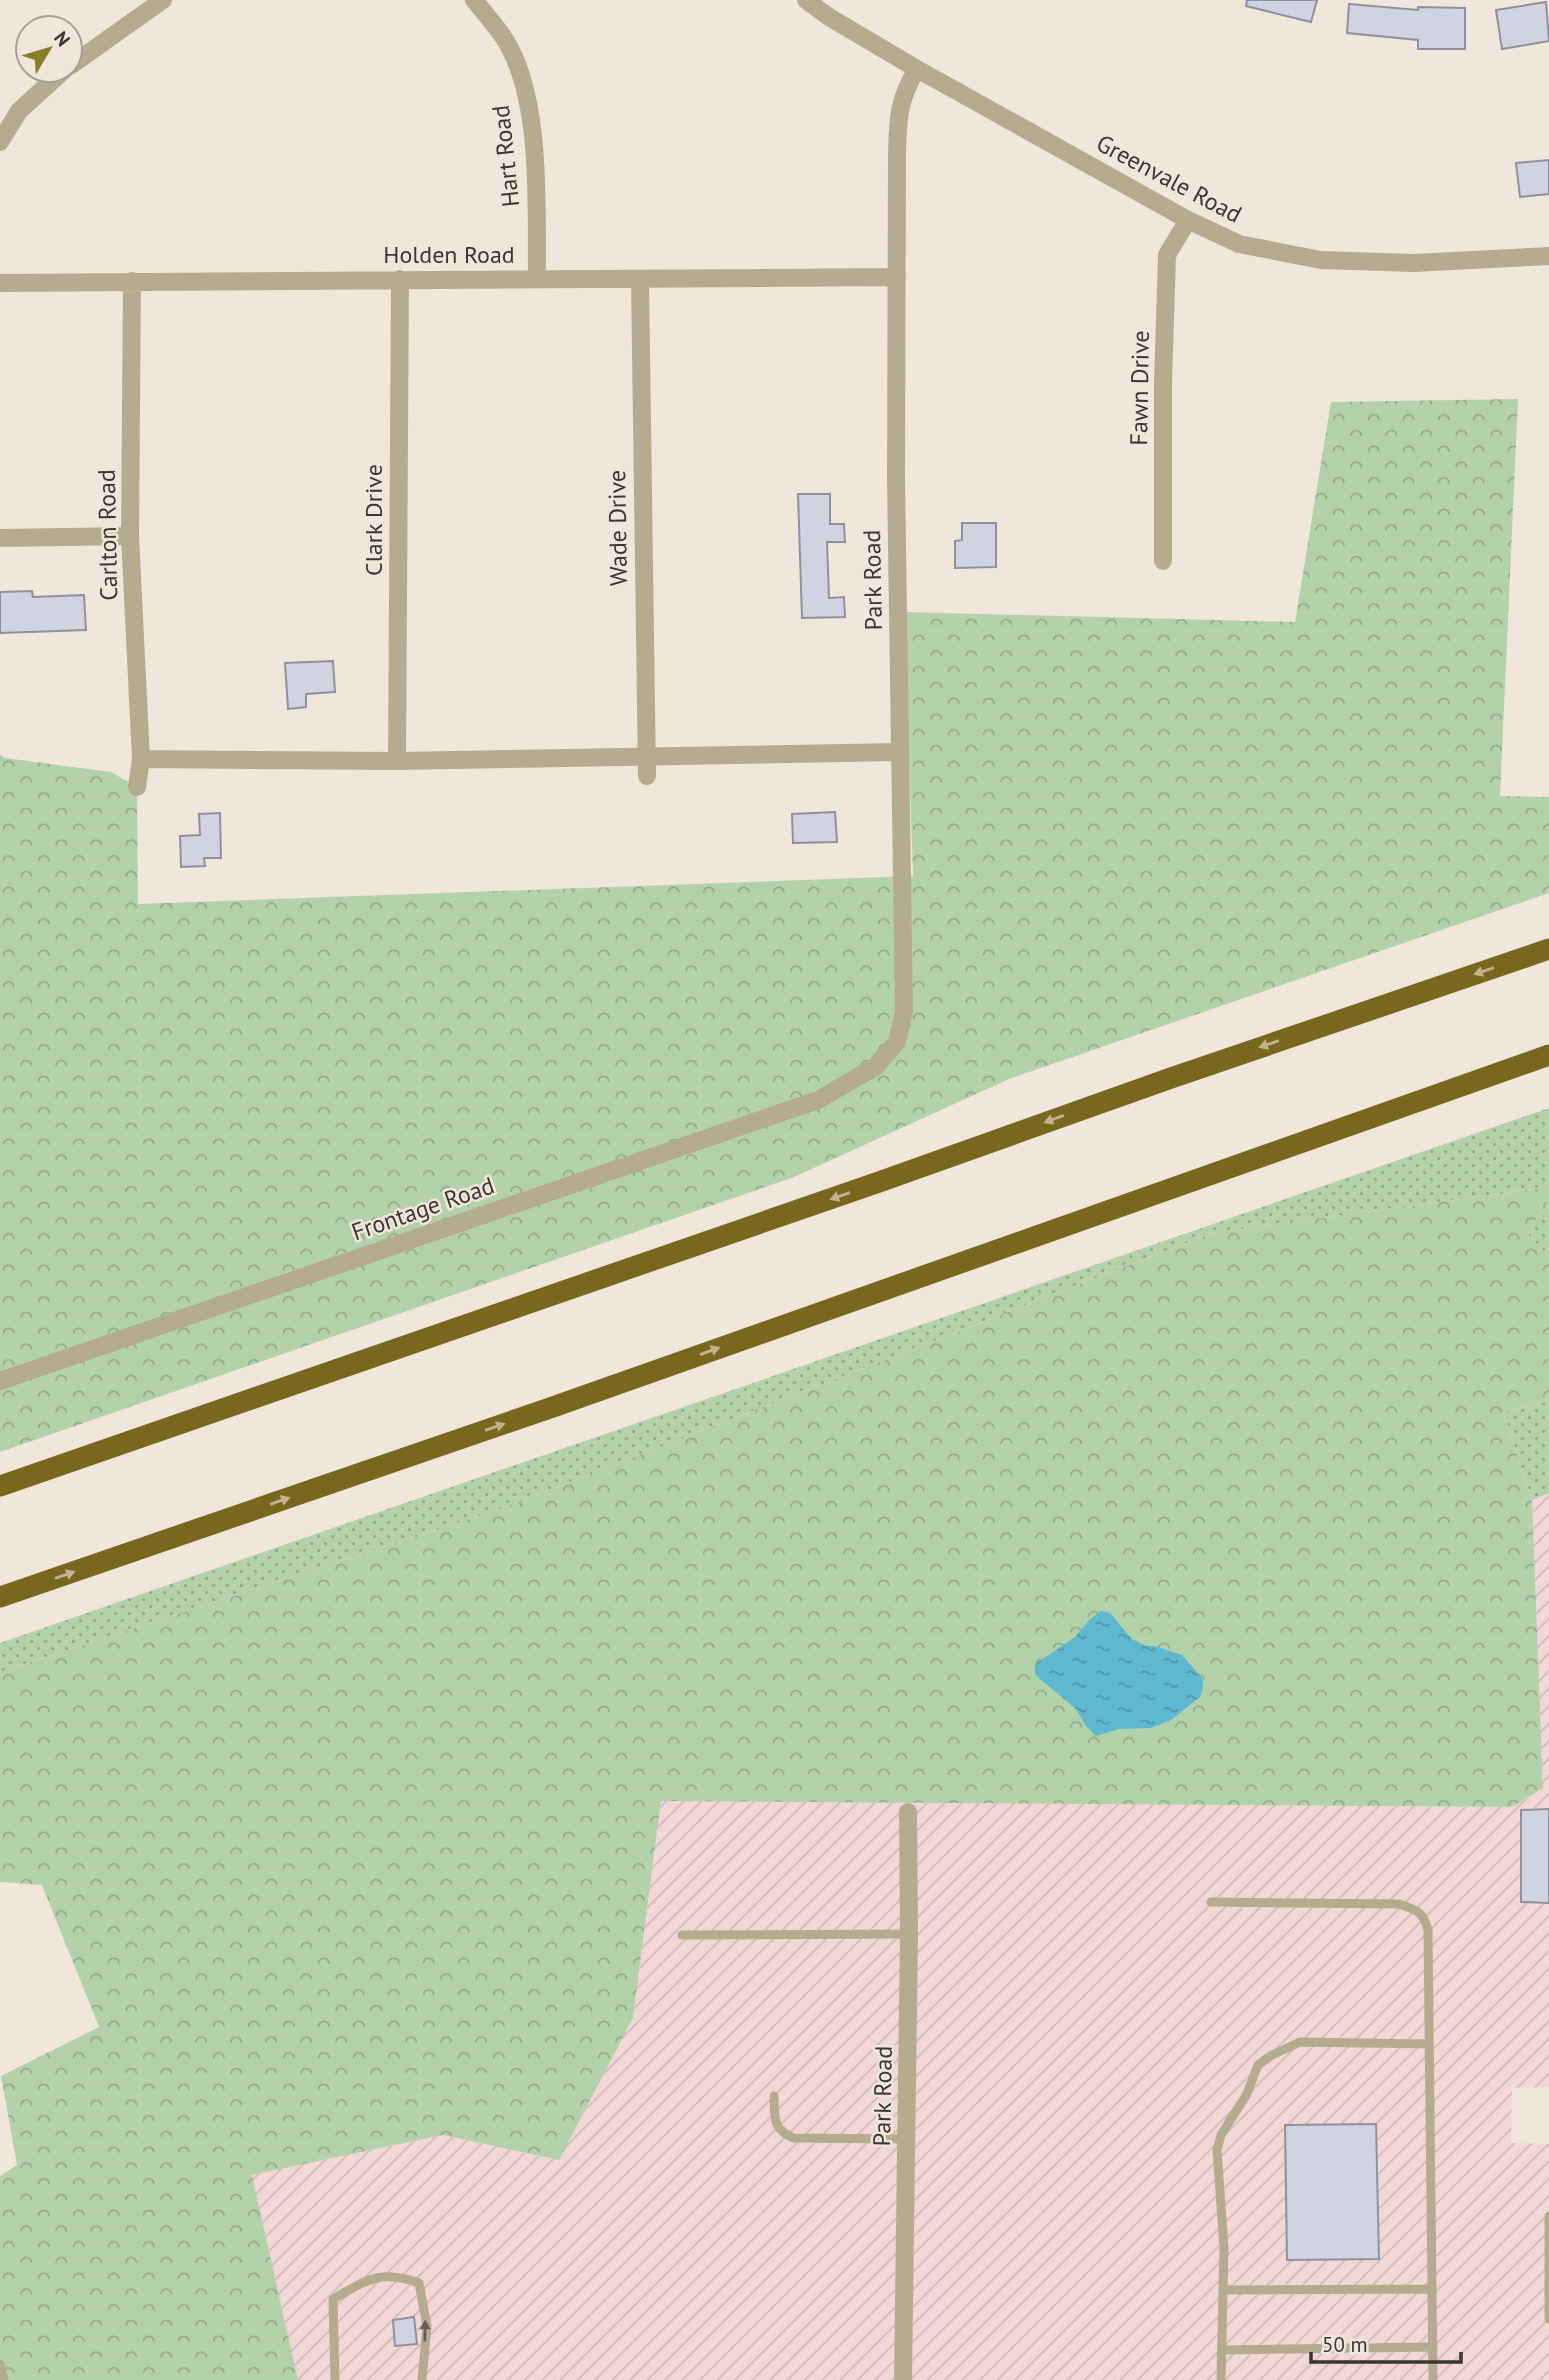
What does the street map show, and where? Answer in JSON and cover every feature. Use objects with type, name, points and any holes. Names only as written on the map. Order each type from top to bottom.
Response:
[{"type":"highway","points":[[0,1486],[880,1182],[1184,1073],[1549,949]]},
{"type":"highway","points":[[0,1597],[550,1408],[1549,1055]]},
{"type":"street","points":[[84,56],[163,0]]},
{"type":"street","name":"Hart Road","points":[[474,0],[505,39],[520,75],[531,121],[536,183],[537,279]]},
{"type":"street","name":"Greenvale Road","points":[[806,0],[829,17],[917,69],[1188,220],[1239,244],[1321,260],[1414,263],[1549,256]]},
{"type":"street","name":"Park Road","points":[[860,1077],[876,1067],[897,1042],[904,1012],[896,478],[898,114],[905,88],[917,69]]},
{"type":"street","points":[[0,142],[19,111],[49,84]]},
{"type":"street","name":"Fawn Drive","points":[[1163,561],[1163,383],[1167,255],[1188,220]]},
{"type":"street","name":"Holden Road","points":[[0,283],[897,277]]},
{"type":"street","name":"Clark Drive","points":[[397,761],[400,279]]},
{"type":"street","name":"Wade Drive","points":[[640,280],[647,776]]},
{"type":"street","name":"Carlton Road","points":[[132,281],[130,536],[141,760],[137,787]]},
{"type":"street","points":[[0,538],[130,536]]},
{"type":"street","points":[[141,760],[397,761],[900,752]]},
{"type":"street","name":"Frontage Road","points":[[0,1381],[818,1100],[860,1077]]},
{"type":"street","name":"Park Road","points":[[903,2380],[908,1812]]},
{"type":"lane","points":[[1211,1902],[1399,1904],[1417,1911],[1425,1918],[1428,1930],[1433,2380]]},
{"type":"lane","points":[[682,1935],[909,1934]]},
{"type":"lane","points":[[1221,2380],[1224,2247],[1217,2150],[1221,2135],[1247,2094],[1258,2066],[1272,2055],[1300,2042],[1429,2044]]},
{"type":"lane","points":[[774,2096],[775,2123],[782,2133],[793,2138],[907,2139]]},
{"type":"lane","points":[[1549,2216],[1549,2319]]},
{"type":"lane","points":[[335,2380],[333,2299],[371,2278],[400,2276],[419,2283],[427,2326],[422,2380]]},
{"type":"lane","points":[[1223,2290],[1432,2289]]},
{"type":"lane","points":[[1222,2350],[1433,2347]]},
{"type":"lane","points":[[0,2364],[4,2380]]},
{"type":"shaded area","points":[[1549,1493],[1549,2087],[1512,2088],[1511,2143],[1549,2144],[1549,2380],[298,2380],[252,2175],[443,2135],[559,2160],[633,2018],[661,1800],[1512,1807],[1543,1788],[1532,1500]]},
{"type":"green space","points":[[1518,399],[1500,796],[1549,797],[1549,893],[1009,1079],[794,1177],[0,1452],[0,755],[5,758],[111,772],[137,787],[138,904],[913,876],[904,612],[1295,622],[1331,402]]},
{"type":"green space","points":[[1549,1108],[1549,1187],[1212,1233],[506,1507],[0,1672],[0,1643]]},
{"type":"green space","points":[[1549,1187],[1549,1199],[1527,1233],[1549,1257],[1549,1401],[1503,1412],[1532,1500],[1543,1788],[1512,1807],[661,1801],[633,2018],[559,2160],[443,2135],[252,2175],[298,2380],[0,2380],[0,2176],[17,2165],[1,2076],[99,2027],[42,1885],[0,1882],[0,1672],[506,1507],[1212,1233]]},
{"type":"green space","points":[[1549,1199],[1549,1257],[1527,1233]]},
{"type":"green space","points":[[1549,1401],[1549,1493],[1532,1500],[1503,1412]]},
{"type":"water","points":[[1101,1611],[1110,1613],[1132,1639],[1146,1646],[1155,1646],[1182,1655],[1202,1678],[1200,1697],[1171,1720],[1151,1728],[1119,1729],[1096,1736],[1076,1709],[1035,1674],[1035,1664],[1075,1637],[1089,1620]]},
{"type":"building","points":[[1247,0],[1317,0],[1311,22],[1246,6]]},
{"type":"building","points":[[1546,2],[1549,41],[1502,49],[1496,10]]},
{"type":"building","points":[[1349,4],[1418,10],[1418,7],[1465,8],[1465,49],[1418,49],[1418,40],[1347,33]]},
{"type":"building","points":[[1549,160],[1549,194],[1520,197],[1516,163]]},
{"type":"building","points":[[798,494],[830,494],[830,524],[844,524],[845,542],[827,542],[829,598],[844,597],[845,617],[802,618]]},
{"type":"building","points":[[962,523],[996,523],[996,567],[955,568],[955,541],[962,540]]},
{"type":"building","points":[[32,591],[33,597],[84,595],[86,630],[0,633],[0,592]]},
{"type":"building","points":[[333,661],[335,692],[306,694],[306,707],[288,709],[285,663]]},
{"type":"building","points":[[835,812],[837,842],[793,843],[792,814]]},
{"type":"building","points":[[220,813],[221,858],[204,858],[205,866],[181,867],[180,836],[200,835],[199,814]]},
{"type":"building","points":[[1549,1809],[1549,1903],[1521,1902],[1521,1810]]},
{"type":"building","points":[[1376,2124],[1379,2259],[1287,2260],[1285,2125]]},
{"type":"building","points":[[414,2317],[417,2344],[395,2346],[393,2320]]}]
